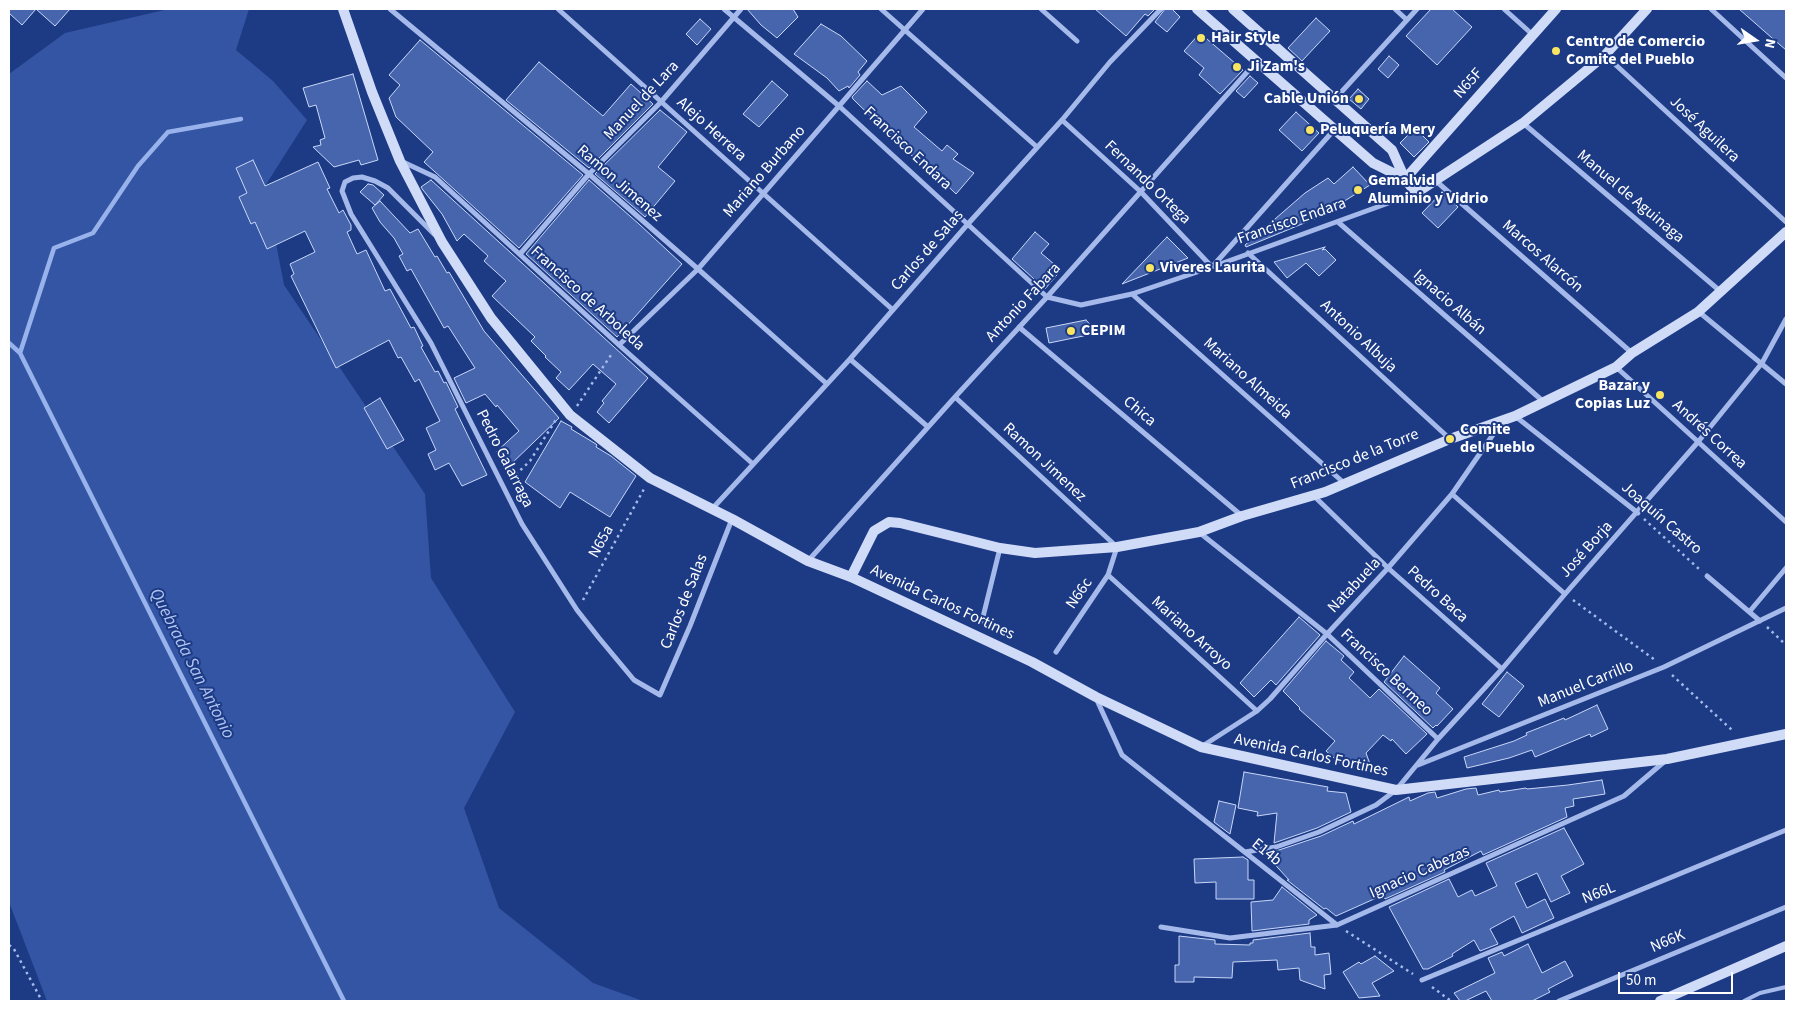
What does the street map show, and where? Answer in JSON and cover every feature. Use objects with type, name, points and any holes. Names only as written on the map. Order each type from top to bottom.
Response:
[{"type":"street","name":"Avenida Carlos Fortines","points":[[344,9],[372,92],[400,160],[442,242],[491,318],[570,415],[650,478],[732,519],[808,561],[851,577],[1032,662],[1096,698],[1201,747],[1396,790],[1667,759],[1786,734]]},
{"type":"street","name":"Ramon Jimenez","points":[[390,9],[589,174],[827,384]]},
{"type":"street","name":"Alejo Herrera","points":[[558,9],[893,310]]},
{"type":"street","name":"Francisco Endara","points":[[724,9],[839,106],[1047,297],[1081,305],[1132,294],[1416,193],[1523,123],[1605,55],[1647,9]]},
{"type":"street","name":"Manuel de Lara","points":[[520,254],[589,174],[661,102],[741,9]]},
{"type":"street","points":[[881,9],[1037,147]]},
{"type":"street","name":"Mariano Burbano","points":[[619,345],[698,269],[923,9]]},
{"type":"street","points":[[1041,9],[1077,41]]},
{"type":"street","name":"Carlos de Salas","points":[[712,509],[850,359],[1062,120],[1110,62],[1160,9]]},
{"type":"street","points":[[1197,9],[1373,163],[1405,179]]},
{"type":"street","points":[[1233,9],[1392,150],[1405,179],[1416,193]]},
{"type":"street","points":[[1396,9],[1407,20]]},
{"type":"street","points":[[1334,100],[1417,9]]},
{"type":"street","points":[[1504,9],[1533,35]]},
{"type":"street","name":"N65F","points":[[1405,179],[1556,9]]},
{"type":"street","points":[[1711,9],[1786,78]]},
{"type":"street","name":"José Aguilera","points":[[1605,55],[1786,222]]},
{"type":"street","name":"Antonio Fabara","points":[[808,561],[1257,61]]},
{"type":"street","name":"Fernando Ortega","points":[[1062,120],[1141,192],[1212,267]]},
{"type":"street","name":"Manuel de Aguinaga","points":[[1523,123],[1720,291]]},
{"type":"street","points":[[1212,267],[1334,130]]},
{"type":"street","name":"Francisco de Arboleda","points":[[400,160],[435,177],[753,464]]},
{"type":"street","name":"Pedro Galarraga","points":[[442,242],[388,188],[375,180],[362,177],[352,178],[345,182],[342,191],[351,214],[431,343],[522,524],[577,610],[634,680],[660,695]]},
{"type":"street","name":"Marcos Alarcón","points":[[1436,181],[1632,353]]},
{"type":"street","name":"Ignacio Albán","points":[[1338,222],[1545,403]]},
{"type":"street","name":"Francisco de la Torre","points":[[851,577],[874,531],[889,522],[1034,554],[1117,547],[1199,532],[1242,516],[1313,496],[1450,439],[1504,418],[1515,416],[1616,367],[1632,353],[1698,312],[1786,232]]},
{"type":"street","name":"Antonio Albuja","points":[[1248,253],[1450,439]]},
{"type":"street","name":"Mariano Almeida","points":[[1132,294],[1344,483]]},
{"type":"street","points":[[1698,312],[1786,384]]},
{"type":"street","name":"José Borja","points":[[1396,790],[1438,739],[1502,669],[1698,442],[1762,363],[1786,319]]},
{"type":"street","name":"Chica","points":[[1019,327],[1242,516]]},
{"type":"street","points":[[850,359],[928,428]]},
{"type":"street","name":"Andrés Correa","points":[[1616,367],[1786,522]]},
{"type":"street","name":"Ramon Jimenez","points":[[955,396],[1117,547]]},
{"type":"street","name":"Joaquín Castro","points":[[1515,416],[1638,513]]},
{"type":"street","name":"Natabuela","points":[[1201,747],[1257,711],[1270,699],[1452,494],[1504,418]]},
{"type":"street","points":[[1452,494],[1565,594]]},
{"type":"street","name":"Pedro Baca","points":[[1313,496],[1388,568],[1502,669]]},
{"type":"street","name":"Carlos de Salas","points":[[660,695],[690,626],[732,519]]},
{"type":"street","name":"Francisco Bermeo","points":[[1199,532],[1327,634],[1438,739]]},
{"type":"street","name":"N66c","points":[[1056,652],[1108,575],[1117,547]]},
{"type":"street","points":[[982,621],[1000,548]]},
{"type":"street","points":[[1750,611],[1786,568]]},
{"type":"street","name":"Mariano Arroyo","points":[[1108,575],[1257,711]]},
{"type":"street","name":"Joaquín Castro","points":[[1708,576],[1760,621]]},
{"type":"street","points":[[1760,621],[1786,608]]},
{"type":"street","name":"Manuel Carrillo","points":[[1418,765],[1664,668],[1760,621]]},
{"type":"street","name":"E14b","points":[[1096,698],[1122,755],[1337,925]]},
{"type":"street","name":"Ignacio Cabezas","points":[[1161,927],[1230,938],[1337,925],[1624,796],[1667,759]]},
{"type":"street","points":[[1245,852],[1276,847],[1319,832],[1376,806],[1396,790]]},
{"type":"street","name":"N66L","points":[[1422,980],[1786,830]]},
{"type":"street","name":"N66K","points":[[1559,1001],[1786,907]]},
{"type":"street","points":[[1660,1001],[1786,946]]},
{"type":"lane","points":[[1744,1001],[1760,993],[1786,986]]},
{"type":"path","points":[[580,402],[609,358]]},
{"type":"path","points":[[512,478],[530,461],[558,417]]},
{"type":"path","name":"N65a","points":[[582,602],[642,492]]},
{"type":"path","name":"Joaquín Castro","points":[[1638,513],[1708,576]]},
{"type":"path","points":[[1580,605],[1655,660]]},
{"type":"path","points":[[1760,621],[1786,646]]},
{"type":"path","points":[[1673,676],[1732,730]]},
{"type":"path","points":[[1337,925],[1451,1001]]},
{"type":"path","points":[[9,945],[14,949],[42,1001]]},
{"type":"shaded area","points":[[169,9],[249,9],[236,50],[273,81],[307,120],[265,186],[284,285],[425,494],[431,578],[515,712],[464,808],[499,908],[593,983],[643,1001],[47,1001],[9,902],[9,74],[65,33]]},
{"type":"building","points":[[9,9],[36,9],[22,25],[9,13]]},
{"type":"building","points":[[36,9],[70,9],[55,26]]},
{"type":"building","points":[[747,9],[793,9],[798,17],[777,38],[761,25]]},
{"type":"building","points":[[1095,9],[1155,9],[1148,16],[1145,14],[1126,36]]},
{"type":"building","points":[[1165,9],[1172,9],[1180,17],[1167,32],[1155,22]]},
{"type":"building","points":[[1431,9],[1452,9],[1472,27],[1437,65],[1406,36]]},
{"type":"building","points":[[1739,9],[1786,9],[1786,50],[1772,38]]},
{"type":"building","points":[[1316,18],[1330,31],[1302,61],[1288,48]]},
{"type":"building","points":[[700,19],[711,29],[697,45],[686,34]]},
{"type":"building","points":[[821,24],[841,36],[867,61],[858,72],[860,75],[849,88],[848,86],[839,91],[827,78],[794,54]]},
{"type":"building","points":[[1200,33],[1243,70],[1220,94],[1199,75],[1204,68],[1184,51]]},
{"type":"building","points":[[420,40],[583,175],[519,248],[424,162],[433,152],[396,117],[389,98],[400,85],[389,75]]},
{"type":"building","points":[[1389,56],[1399,65],[1388,78],[1378,69]]},
{"type":"building","points":[[539,62],[603,116],[631,84],[653,104],[589,168],[506,100]]},
{"type":"building","points":[[353,74],[378,160],[361,165],[359,160],[334,167],[313,147],[321,145],[320,140],[325,138],[316,105],[309,107],[303,88]]},
{"type":"building","points":[[1250,76],[1258,83],[1244,98],[1236,91]]},
{"type":"building","points":[[772,81],[788,95],[759,127],[743,114]]},
{"type":"building","points":[[867,81],[882,95],[901,86],[927,112],[914,127],[942,151],[947,145],[958,154],[953,159],[974,173],[956,194],[921,160],[919,162],[901,146],[853,99],[852,97]]},
{"type":"building","name":"Cable Unión","points":[[1358,89],[1369,99],[1361,109],[1349,99]]},
{"type":"building","points":[[660,110],[687,132],[658,167],[675,181],[645,217],[595,174]]},
{"type":"building","points":[[1296,112],[1319,133],[1302,151],[1279,130]]},
{"type":"building","points":[[1415,128],[1429,142],[1414,157],[1400,143]]},
{"type":"building","points":[[253,160],[265,186],[318,162],[330,188],[327,189],[339,213],[343,210],[351,225],[351,230],[347,232],[357,254],[366,250],[385,291],[390,289],[411,328],[414,327],[423,346],[421,347],[435,372],[438,371],[444,383],[446,382],[458,407],[455,409],[487,475],[462,486],[449,463],[435,470],[428,454],[436,450],[426,428],[440,421],[419,379],[415,382],[401,357],[398,358],[389,340],[336,368],[291,276],[294,274],[290,264],[315,252],[305,231],[267,249],[255,222],[251,224],[239,197],[247,193],[236,168]]},
{"type":"building","points":[[1353,167],[1370,185],[1319,217],[1246,247],[1245,245],[1305,193],[1328,178],[1334,184]]},
{"type":"building","points":[[431,180],[648,378],[609,423],[597,412],[604,403],[602,401],[616,384],[593,364],[569,390],[556,378],[561,372],[531,341],[535,337],[492,296],[506,281],[484,261],[488,256],[464,234],[457,241],[442,214],[421,187]]},
{"type":"building","points":[[589,180],[682,264],[617,337],[526,254]]},
{"type":"building","points":[[368,184],[373,185],[384,195],[375,205],[360,192]]},
{"type":"building","points":[[1442,192],[1458,207],[1438,228],[1422,213]]},
{"type":"building","points":[[380,201],[410,233],[418,229],[435,257],[437,256],[447,273],[449,272],[484,331],[559,418],[509,466],[496,452],[519,431],[485,394],[466,403],[454,378],[475,368],[448,326],[444,328],[411,269],[407,271],[399,256],[403,254],[372,208]]},
{"type":"building","points":[[1035,232],[1049,244],[1041,253],[1061,270],[1045,289],[1012,259]]},
{"type":"building","name":"Viveres Laurita","points":[[1167,237],[1188,258],[1122,284]]},
{"type":"building","points":[[1325,247],[1322,250],[1325,249],[1336,260],[1319,276],[1306,263],[1287,278],[1274,262]]},
{"type":"building","name":"CEPIM","points":[[1086,320],[1098,333],[1049,343],[1046,328]]},
{"type":"building","points":[[380,398],[404,440],[387,449],[364,408]]},
{"type":"building","points":[[561,421],[596,444],[596,447],[611,456],[636,476],[610,517],[570,492],[560,508],[525,482]]},
{"type":"building","points":[[1299,617],[1320,635],[1276,685],[1271,680],[1254,697],[1240,683]]},
{"type":"building","points":[[1326,641],[1344,656],[1341,660],[1354,672],[1349,678],[1370,698],[1379,689],[1427,734],[1406,754],[1392,739],[1391,741],[1383,735],[1366,753],[1370,764],[1344,759],[1340,763],[1326,751],[1335,741],[1299,709],[1283,691]]},
{"type":"building","points":[[1404,656],[1440,688],[1436,693],[1453,709],[1433,728],[1384,682]]},
{"type":"building","points":[[1507,672],[1524,686],[1499,717],[1482,704]]},
{"type":"building","points":[[1597,705],[1608,729],[1591,737],[1590,734],[1535,757],[1532,750],[1509,758],[1467,768],[1464,757],[1514,741],[1527,735],[1526,733],[1564,718],[1565,720]]},
{"type":"building","points":[[1244,772],[1328,787],[1327,791],[1346,793],[1351,812],[1317,828],[1274,843],[1277,813],[1257,816],[1258,812],[1238,808]]},
{"type":"building","points":[[1602,780],[1605,794],[1573,799],[1574,806],[1565,808],[1567,817],[1483,855],[1481,851],[1444,870],[1445,872],[1385,899],[1383,895],[1336,916],[1287,880],[1289,880],[1268,857],[1273,857],[1273,852],[1321,836],[1353,821],[1354,824],[1409,797],[1410,801],[1435,792],[1437,798],[1466,789],[1476,788],[1478,795],[1499,790],[1500,792]]},
{"type":"building","points":[[1219,801],[1236,805],[1230,834],[1214,822]]},
{"type":"building","points":[[1564,828],[1584,864],[1561,876],[1570,893],[1551,902],[1537,873],[1515,883],[1527,908],[1545,899],[1554,918],[1522,933],[1514,916],[1490,929],[1498,944],[1480,951],[1474,940],[1452,954],[1453,956],[1428,969],[1423,969],[1389,907],[1449,879],[1458,897],[1472,890],[1475,896],[1497,886],[1486,863]]},
{"type":"building","points":[[1243,857],[1248,860],[1248,880],[1254,880],[1254,899],[1216,899],[1216,882],[1195,883],[1194,859]]},
{"type":"building","points":[[1282,887],[1317,915],[1309,920],[1309,924],[1252,931],[1251,902],[1273,900]]},
{"type":"building","points":[[1310,933],[1311,947],[1315,947],[1315,955],[1329,953],[1331,974],[1324,975],[1325,989],[1300,980],[1299,968],[1278,970],[1277,960],[1233,962],[1232,978],[1194,977],[1194,982],[1175,982],[1175,965],[1179,965],[1179,936],[1215,940],[1215,944],[1250,945],[1250,943],[1253,943],[1253,940]]},
{"type":"building","points":[[1528,944],[1542,973],[1565,961],[1573,976],[1548,989],[1550,992],[1532,1001],[1492,1001],[1486,991],[1465,1001],[1460,1001],[1454,993],[1495,973],[1488,958],[1502,952],[1504,956]]},
{"type":"building","points":[[1375,956],[1394,971],[1372,983],[1380,996],[1359,998],[1343,972],[1359,962],[1361,964]]},
{"type":"waterway","points":[[20,353],[54,248],[93,233],[138,166],[168,132],[241,119]]},
{"type":"waterway","name":"Quebrada San Antonio","points":[[9,343],[20,353],[344,1001]]},
{"type":"place","name":"Hair Style","points":[[1201,38]]},
{"type":"place","name":"Centro de Comercio Comite del Pueblo","points":[[1556,51]]},
{"type":"place","name":"Ji Zam's","points":[[1237,67]]},
{"type":"place","name":"Cable Unión","points":[[1359,99]]},
{"type":"place","name":"Peluquería Mery","points":[[1310,130]]},
{"type":"place","name":"Gemalvid Aluminio y Vidrio","points":[[1358,190]]},
{"type":"place","name":"Viveres Laurita","points":[[1150,268]]},
{"type":"place","name":"CEPIM","points":[[1071,331]]},
{"type":"place","name":"Bazar y Copias Luz","points":[[1660,395]]},
{"type":"place","name":"Comite del Pueblo","points":[[1450,439]]}]
